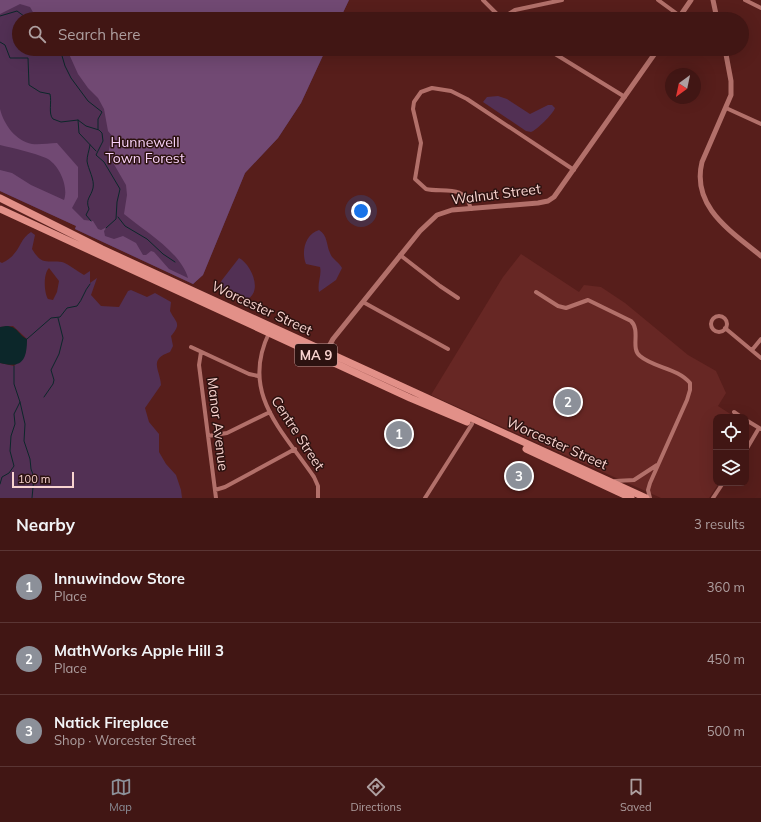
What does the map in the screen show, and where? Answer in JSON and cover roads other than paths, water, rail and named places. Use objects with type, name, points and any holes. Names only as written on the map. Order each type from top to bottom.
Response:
[{"type":"highway","name":"Worcester Street","points":[[0,198],[102,249],[646,498]]},
{"type":"highway","name":"Worcester Street","points":[[0,209],[428,406],[472,424],[628,497]]},
{"type":"street","points":[[483,0],[496,12]]},
{"type":"street","points":[[512,12],[562,0]]},
{"type":"street","points":[[658,0],[672,12]]},
{"type":"street","points":[[683,12],[691,0]]},
{"type":"street","points":[[712,0],[715,12]]},
{"type":"street","points":[[745,0],[761,8]]},
{"type":"street","points":[[558,56],[625,97]]},
{"type":"street","name":"Walnut Street","points":[[326,352],[333,339],[400,254],[426,225],[437,216],[452,210],[548,201],[558,193],[653,56]]},
{"type":"street","points":[[726,56],[732,87],[726,108],[702,162],[700,179],[702,195],[713,213],[761,256]]},
{"type":"street","points":[[471,209],[467,200],[457,192],[448,189],[426,189],[415,178],[422,143],[414,109],[414,102],[418,95],[428,89],[442,89],[468,99],[574,170]]},
{"type":"street","points":[[726,108],[761,124]]},
{"type":"street","points":[[400,254],[440,286],[458,298]]},
{"type":"street","points":[[536,292],[562,308],[572,307],[588,300],[631,321],[635,326],[636,349],[640,356],[680,376],[690,383],[690,390],[687,400],[649,486],[650,498]]},
{"type":"street","points":[[363,302],[448,349]]},
{"type":"street","points":[[725,328],[761,358]]},
{"type":"street","name":"Centre Street","points":[[269,333],[260,356],[258,376],[261,392],[270,412],[317,482],[319,490],[318,498]]},
{"type":"street","points":[[752,350],[761,339]]},
{"type":"street","points":[[191,347],[249,374],[258,376]]},
{"type":"street","name":"Manor Avenue","points":[[201,352],[199,365],[216,498]]},
{"type":"street","points":[[208,436],[227,433],[270,412]]},
{"type":"street","points":[[749,422],[760,429],[749,446]]},
{"type":"street","points":[[425,498],[472,424]]},
{"type":"street","points":[[215,490],[231,484],[295,449]]},
{"type":"street","points":[[604,479],[622,482],[634,480],[651,470],[659,463]]},
{"type":"street","points":[[713,498],[721,486]]},
{"type":"water","points":[[6,326],[16,329],[24,338],[27,339],[26,352],[22,361],[18,364],[7,365],[0,363],[0,327]]},
{"type":"waterway","points":[[0,16],[12,12]]},
{"type":"waterway","points":[[14,12],[18,12]]},
{"type":"waterway","points":[[0,42],[5,45],[10,58],[28,58],[29,85],[40,92],[50,94],[51,114],[53,119],[61,122],[78,120],[86,126],[99,130],[102,133],[103,141],[96,155],[104,162],[120,189],[117,202],[116,219],[106,228]]},
{"type":"waterway","points":[[62,56],[71,78],[88,101],[102,112],[98,119],[98,129]]},
{"type":"waterway","points":[[78,120],[79,133],[96,151]]},
{"type":"waterway","points":[[90,145],[87,161],[93,185],[88,200],[89,209],[86,215],[91,221]]},
{"type":"waterway","points":[[118,217],[125,226],[147,239],[163,254],[175,262]]},
{"type":"waterway","points":[[27,339],[51,318],[60,317],[67,308],[77,306],[90,284]]},
{"type":"waterway","points":[[44,397],[53,384],[54,380],[51,370],[59,354],[63,338],[58,318]]},
{"type":"waterway","points":[[0,484],[2,477],[9,473],[14,466],[10,451],[11,436],[15,424],[14,414],[20,402],[14,384],[14,366]]},
{"type":"waterway","points":[[20,402],[25,424],[24,441],[34,477],[32,498]]},
{"type":"place","name":"MathWorks Apple Hill 3","points":[[568,402]]},
{"type":"place","name":"Innuwindow Store","points":[[399,434]]},
{"type":"place","name":"Natick Fireplace","points":[[519,476]]},
{"type":"park label","name":"Hunnewell Town Forest","points":[[145,150]]}]
